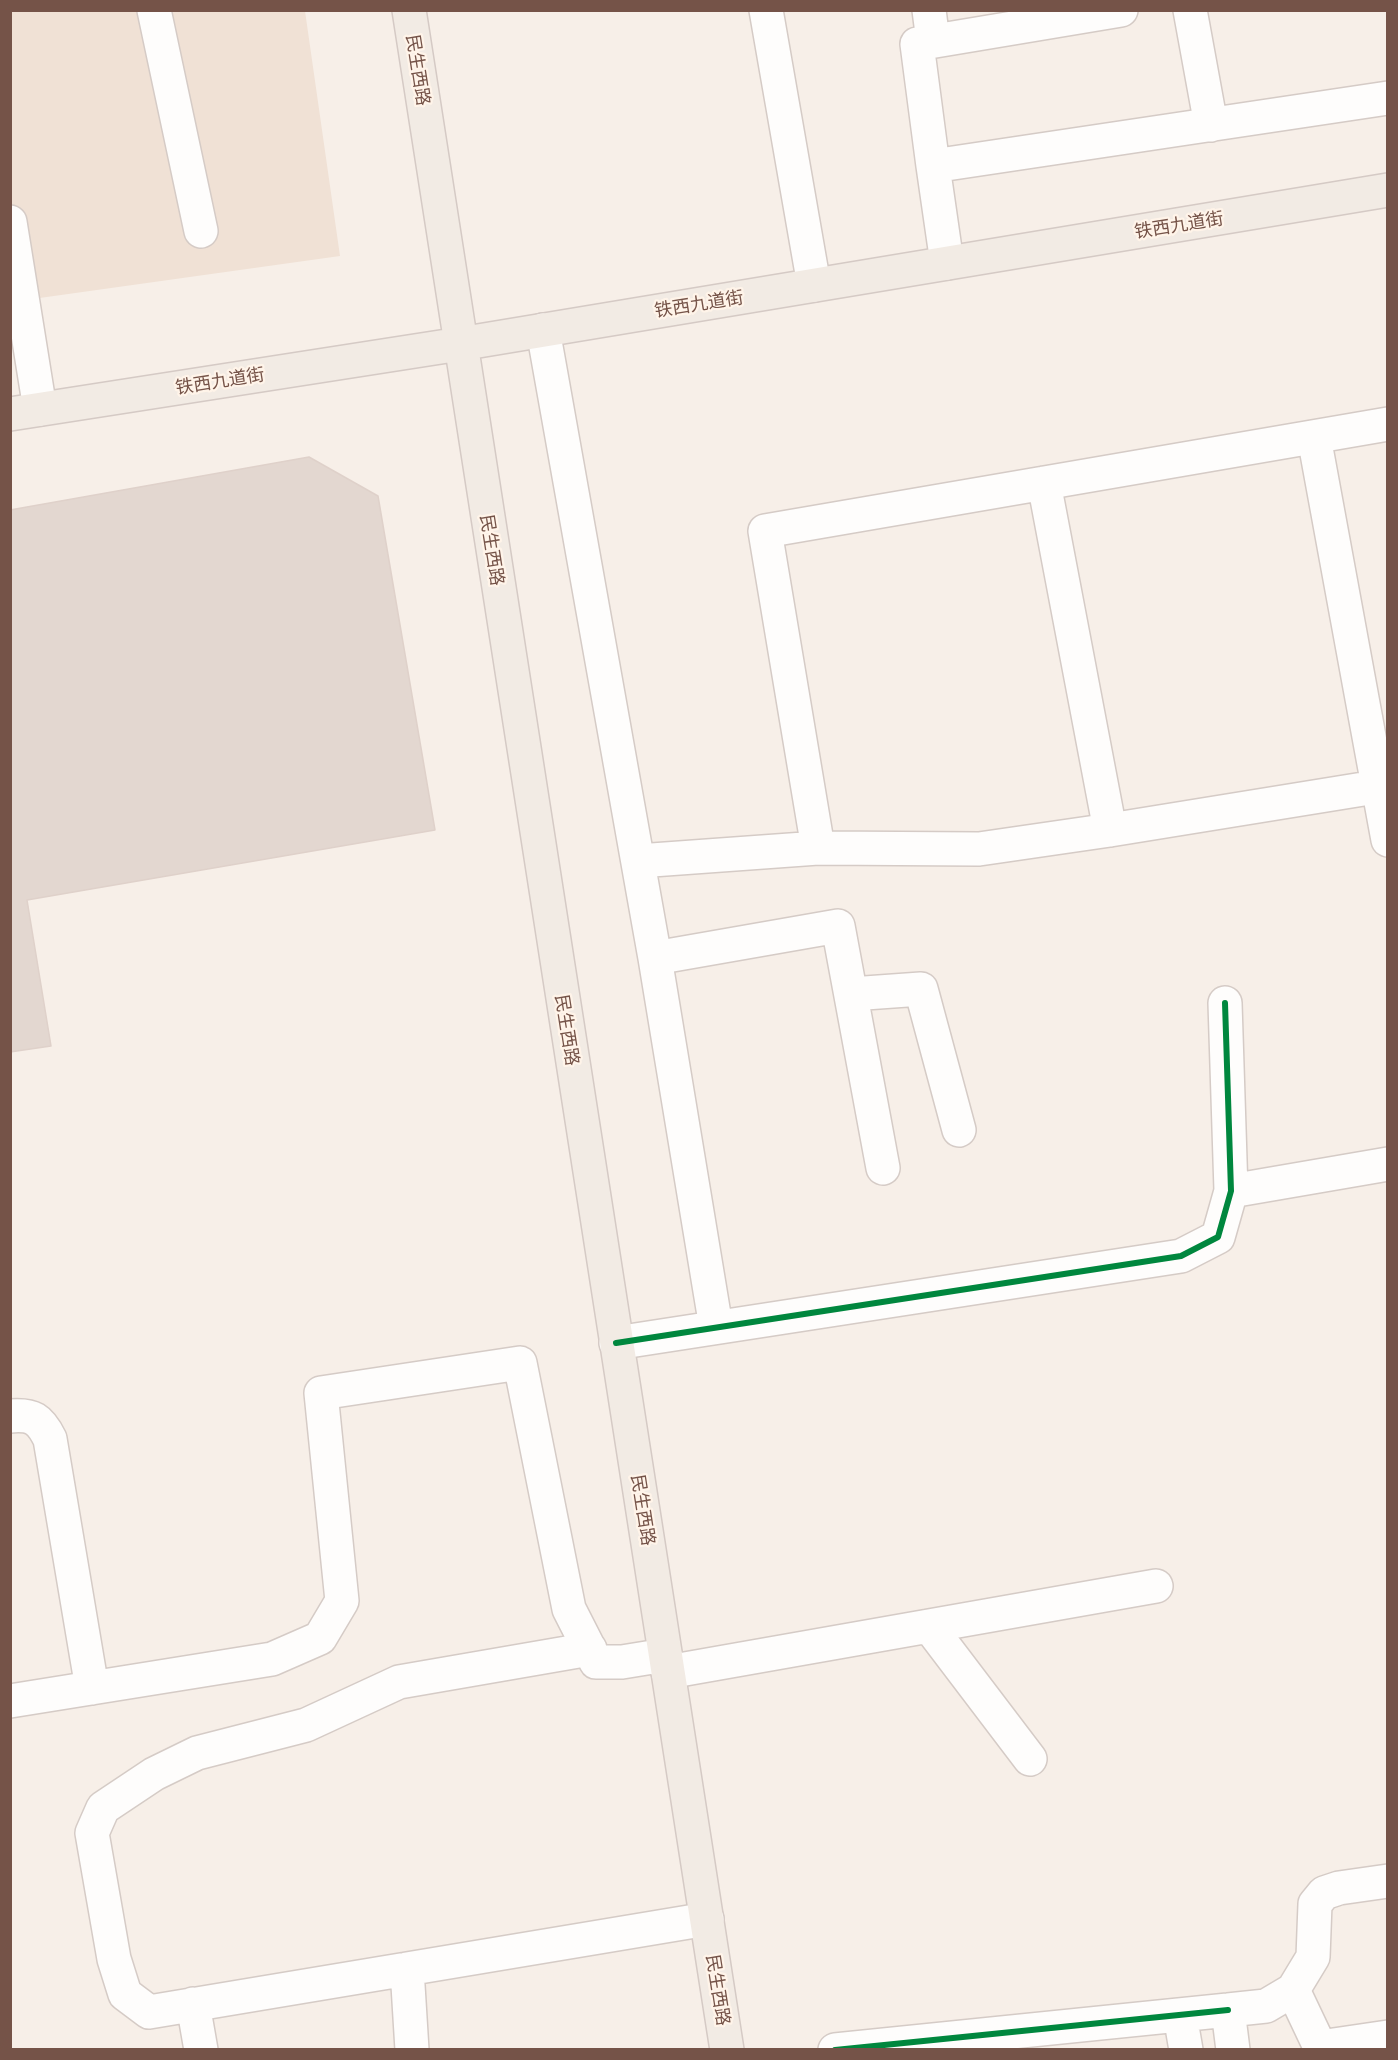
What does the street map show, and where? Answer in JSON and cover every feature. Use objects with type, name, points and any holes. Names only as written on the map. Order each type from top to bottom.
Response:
[{"type":"main road","name":"民生西路","points":[[409,10],[727,2049]]},
{"type":"main road","name":"铁西九道街","points":[[25,412],[460,344],[1388,190]]},
{"type":"street","points":[[154,10],[201,231]]},
{"type":"street","points":[[766,10],[814,285]]},
{"type":"street","points":[[1190,10],[1211,125]]},
{"type":"street","points":[[947,263],[917,44],[931,26],[1105,12]]},
{"type":"street","points":[[933,166],[1388,98]]},
{"type":"street","points":[[10,222],[25,412]]},
{"type":"street","points":[[543,330],[655,958],[716,1327]]},
{"type":"street","points":[[818,848],[765,531],[1388,424]]},
{"type":"street","points":[[1314,437],[1383,786],[1388,840]]},
{"type":"street","points":[[1044,483],[1110,830]]},
{"type":"street","points":[[638,861],[818,848],[979,849],[1383,786]]},
{"type":"street","points":[[655,958],[838,926],[884,1168]]},
{"type":"street","points":[[851,994],[921,989],[959,1130]]},
{"type":"street","points":[[616,1343],[1181,1256],[1218,1237],[1231,1191],[1225,1002]]},
{"type":"street","points":[[1231,1191],[1388,1164]]},
{"type":"street","points":[[10,1701],[272,1659],[320,1638],[342,1600],[321,1393],[520,1363],[569,1609],[597,1662],[667,1664],[929,1626],[1156,1586]]},
{"type":"street","points":[[10,1416],[27,1415],[42,1423],[50,1439],[92,1688]]},
{"type":"street","points":[[929,1626],[1030,1759]]},
{"type":"street","points":[[590,1649],[399,1682],[306,1725],[197,1753],[154,1774],[103,1808],[92,1833],[114,1959],[125,1994],[149,2012],[707,1919]]},
{"type":"street","points":[[835,2049],[1266,2006],[1293,1990],[1313,1957],[1315,1904],[1324,1893],[1339,1888],[1388,1881]]},
{"type":"street","points":[[407,1969],[412,2049]]},
{"type":"street","points":[[1293,1990],[1320,2047],[1388,2037]]},
{"type":"street","points":[[193,2004],[201,2049]]},
{"type":"street","points":[[1228,2010],[1233,2049]]},
{"type":"street","points":[[1180,2014],[1186,2049]]},
{"type":"shaded area","points":[[10,11],[305,11],[340,256],[11,302]]},
{"type":"building","points":[[309,457],[378,496],[435,830],[27,900],[51,1046],[10,1052],[10,510]]},
{"type":"cycle path","points":[[616,1343],[1181,1256],[1218,1237],[1231,1191],[1225,1003]]},
{"type":"cycle path","points":[[835,2050],[1228,2010]]}]
